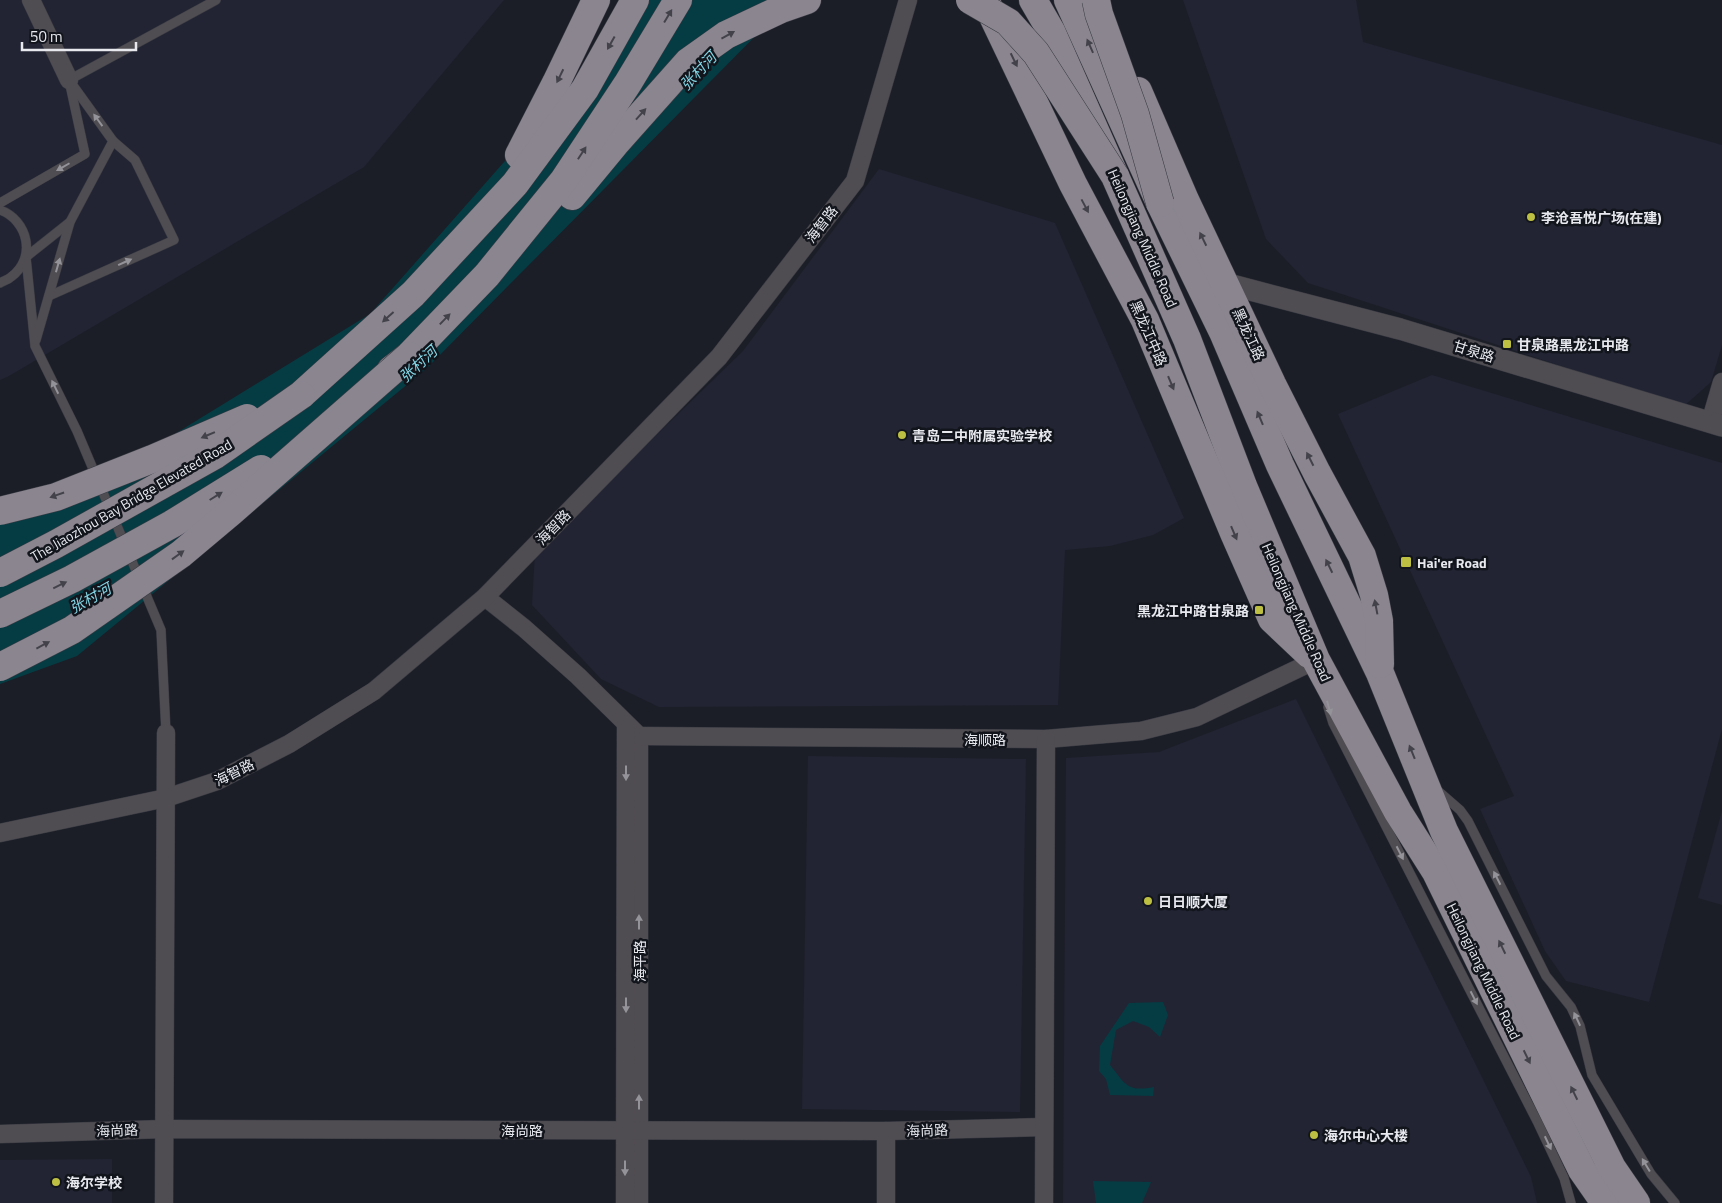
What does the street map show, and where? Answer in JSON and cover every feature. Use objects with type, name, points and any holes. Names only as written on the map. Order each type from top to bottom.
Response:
[{"type":"highway","points":[[453,252],[502,182],[529,138],[596,0]]},
{"type":"highway","name":"The Jiaozhou Bay Bridge Elevated Road","points":[[0,573],[56,544],[215,455],[301,395],[414,294],[515,184],[585,89],[635,0]]},
{"type":"highway","points":[[0,668],[72,630],[181,554],[410,356],[487,275],[564,180],[628,83],[678,0]]},
{"type":"highway","points":[[487,275],[545,228],[615,144],[688,62],[726,35],[781,9],[807,0]]},
{"type":"highway","points":[[970,0],[1008,22],[1036,54],[1115,176]]},
{"type":"highway","name":"黑龙江中路","points":[[985,0],[1073,184],[1145,320],[1272,619],[1316,660]]},
{"type":"highway","name":"Heilongjiang Middle Road","points":[[1033,0],[1051,31],[1188,339],[1243,486],[1316,660],[1398,812],[1436,872],[1582,1170],[1605,1203]]},
{"type":"highway","name":"Heilongjiang Middle Road","points":[[1068,0],[1160,203],[1223,332],[1280,465],[1380,673],[1444,831],[1612,1168],[1636,1203]]},
{"type":"highway","points":[[1095,0],[1135,114],[1160,203]]},
{"type":"highway","name":"黑龙江路","points":[[1095,0],[1125,61],[1185,200],[1224,283],[1313,466],[1362,556],[1374,595],[1379,621],[1380,673]]},
{"type":"highway","points":[[0,614],[72,579],[172,524],[273,461],[410,356]]},
{"type":"highway","points":[[0,511],[56,496],[152,459],[301,395]]},
{"type":"highway","points":[[1612,1168],[1644,1203]]},
{"type":"highway","points":[[1582,1170],[1588,1203]]},
{"type":"street","points":[[31,0],[69,80]]},
{"type":"street","name":"海智路","points":[[0,833],[166,798],[217,781],[290,744],[374,691],[485,596],[719,357],[855,181],[908,0]]},
{"type":"street","name":"甘泉路","points":[[1224,283],[1400,329],[1716,425]]},
{"type":"street","points":[[1716,425],[1722,382]]},
{"type":"street","points":[[485,596],[578,676],[639,736]]},
{"type":"street","name":"海顺路","points":[[639,736],[1046,739],[1141,731],[1197,717],[1316,660]]},
{"type":"street","name":"海平路","points":[[626,724],[632,1130],[639,1203]]},
{"type":"street","points":[[164,1203],[166,733]]},
{"type":"street","name":"海平路","points":[[626,1203],[632,1130],[639,736]]},
{"type":"street","points":[[1044,1203],[1046,739]]},
{"type":"street","name":"海尚路","points":[[0,1134],[165,1128],[886,1131],[1043,1127]]},
{"type":"street","points":[[886,1131],[886,1203]]},
{"type":"lane","points":[[69,80],[216,0]]},
{"type":"lane","points":[[49,296],[174,240],[134,160],[113,141],[69,80]]},
{"type":"lane","points":[[0,203],[85,154],[69,80]]},
{"type":"lane","points":[[35,346],[70,222],[113,141]]},
{"type":"lane","points":[[0,210],[12,216],[20,224],[25,234],[35,346],[76,431],[161,630],[166,733]]},
{"type":"lane","points":[[0,283],[11,277],[20,268],[26,256],[70,222]]},
{"type":"lane","points":[[1316,660],[1333,723],[1538,1123],[1564,1178],[1572,1203]]},
{"type":"lane","points":[[1422,777],[1460,810],[1468,821],[1546,976],[1565,998],[1580,1026],[1592,1075],[1651,1174],[1676,1203]]},
{"type":"shaded area","points":[[0,0],[504,0],[364,167],[0,380]]},
{"type":"shaded area","name":"李沧吾悦广场(在建)","points":[[1183,0],[1356,0],[1363,42],[1722,145],[1722,345],[1711,382],[1684,406],[1308,283],[1266,239]]},
{"type":"shaded area","name":"青岛二中附属实验学校","points":[[879,169],[1055,223],[1184,518],[1153,535],[1110,546],[1065,550],[1058,705],[659,707],[601,679],[532,605],[535,553],[743,351]]},
{"type":"shaded area","points":[[1432,375],[1722,463],[1722,729],[1649,1002],[1566,981],[1545,951],[1480,809],[1514,796],[1338,414]]},
{"type":"shaded area","points":[[1296,699],[1531,1177],[1537,1203],[1063,1203],[1066,758],[1159,752]]},
{"type":"shaded area","points":[[808,756],[1026,759],[1020,1112],[802,1109]]},
{"type":"shaded area","points":[[1722,811],[1722,905],[1698,898]]},
{"type":"shaded area","name":"海尔学校","points":[[112,1159],[112,1203],[0,1203],[0,1160]]},
{"type":"water","name":"张村河","points":[[647,0],[791,0],[426,369],[77,656],[0,684],[0,516],[56,507],[370,314]]},
{"type":"water","points":[[1163,1002],[1168,1015],[1160,1037],[1149,1027],[1133,1021],[1116,1030],[1110,1065],[1120,1078],[1132,1088],[1154,1087],[1153,1096],[1110,1095],[1106,1079],[1099,1071],[1100,1046],[1129,1003]]},
{"type":"water","points":[[1093,1181],[1151,1182],[1142,1203],[1096,1203]]},
{"type":"place","name":"李沧吾悦广场(在建)","points":[[1531,217]]},
{"type":"place","name":"甘泉路黑龙江中路","points":[[1507,344]]},
{"type":"place","name":"青岛二中附属实验学校","points":[[902,435]]},
{"type":"place","name":"Hai'er Road","points":[[1406,562]]},
{"type":"place","name":"黑龙江中路甘泉路","points":[[1259,610]]},
{"type":"place","name":"日日顺大厦","points":[[1148,901]]},
{"type":"place","name":"海尔中心大楼","points":[[1314,1135]]},
{"type":"place","name":"海尔学校","points":[[56,1182]]}]
